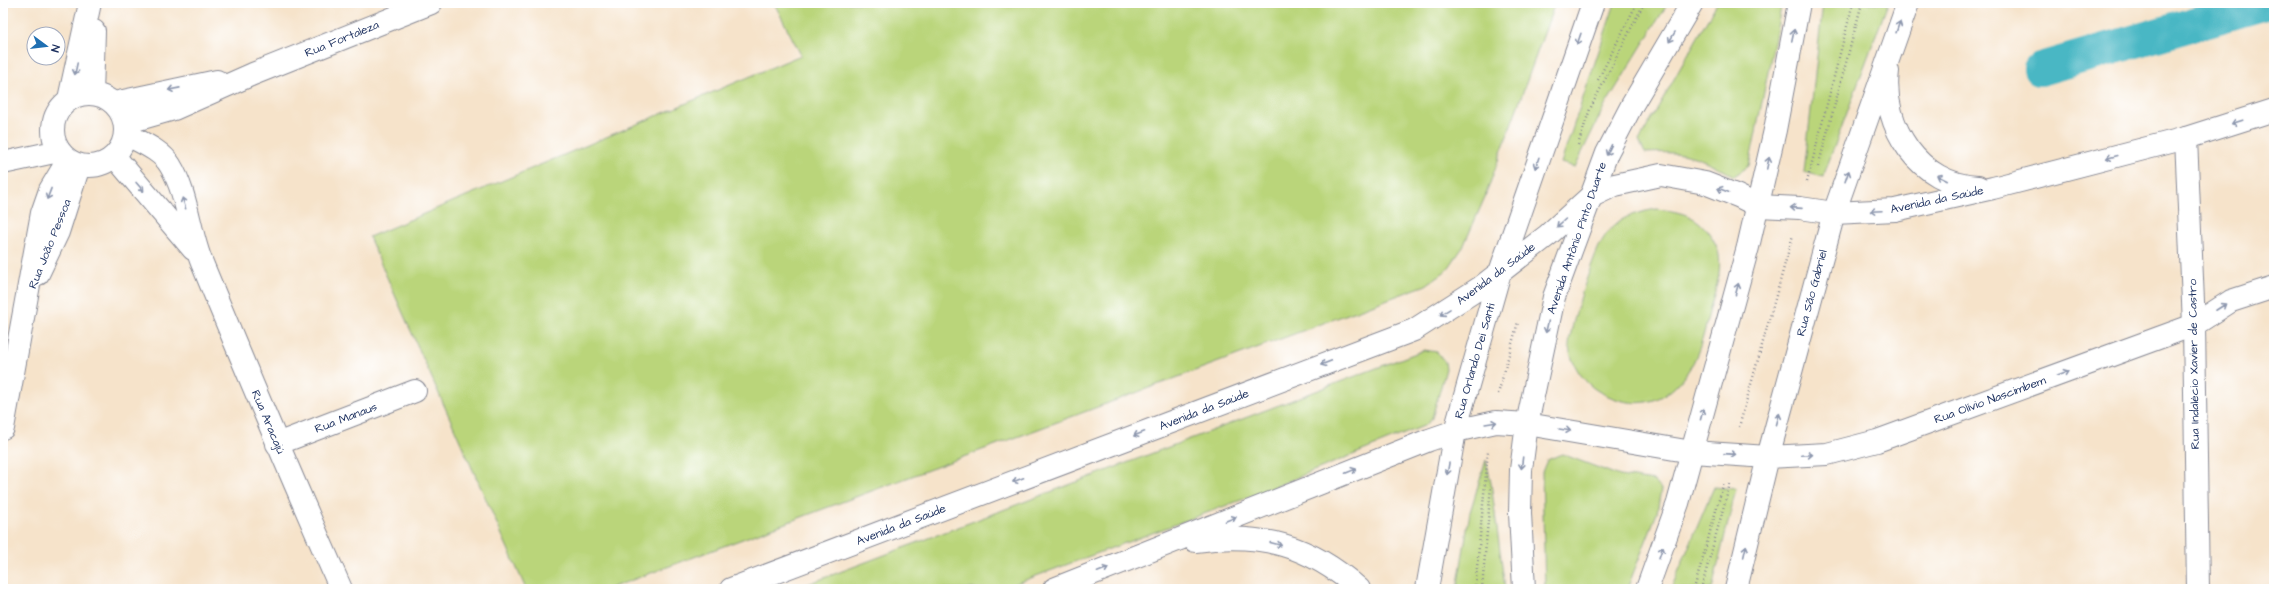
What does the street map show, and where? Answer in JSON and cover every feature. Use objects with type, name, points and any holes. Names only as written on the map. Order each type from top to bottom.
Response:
[{"type":"main road","points":[[69,99],[90,3]]},
{"type":"main road","points":[[92,94],[95,3]]},
{"type":"main road","name":"Rua Fortaleza","points":[[125,129],[253,74],[431,3]]},
{"type":"main road","name":"Rua Orlando Dei Santi","points":[[1427,589],[1455,431],[1500,272],[1593,3]]},
{"type":"main road","name":"Avenida Antônio Pinto Duarte","points":[[1524,589],[1520,513],[1521,470],[1527,424],[1554,297],[1607,153],[1632,105],[1692,3]]},
{"type":"main road","points":[[1647,589],[1678,503],[1758,206],[1799,3]]},
{"type":"main road","name":"Rua São Gabriel","points":[[1736,589],[1768,457],[1834,213],[1908,3]]},
{"type":"main road","points":[[1890,52],[1886,83],[1893,117],[1900,138],[1912,156],[1928,171],[1951,183],[1966,187],[1993,188]]},
{"type":"main road","name":"Rua Fortaleza","points":[[114,103],[253,74]]},
{"type":"main road","points":[[3,163],[69,159],[92,167],[104,164],[115,157],[122,147],[125,129],[121,112],[114,103],[104,97],[92,94],[81,94],[69,99],[61,107],[55,117],[53,129],[54,141],[69,159]]},
{"type":"main road","name":"Avenida da Saúde","points":[[731,589],[1414,330],[1447,311],[1500,272],[1548,235],[1590,197],[1615,185],[1660,175],[1705,183],[1738,196],[1758,206],[1804,208],[1834,213],[1895,210],[1993,188],[2186,138],[2274,110]]},
{"type":"main road","name":"Rua Aracajú","points":[[125,129],[155,150],[169,163],[177,178],[198,254],[277,444],[341,589]]},
{"type":"main road","name":"Rua Indalécio Xavier de Castro","points":[[2186,138],[2194,325],[2198,589]]},
{"type":"main road","name":"Rua Aracajú","points":[[115,157],[198,254]]},
{"type":"main road","name":"Rua João Pessoa","points":[[3,428],[42,213],[50,190],[69,159]]},
{"type":"main road","name":"Rua Olívio Nascimbem","points":[[1692,452],[1768,457],[1826,454],[1877,441],[2194,325],[2232,300],[2274,287]]},
{"type":"main road","name":"Rua Manaus","points":[[277,444],[415,392]]},
{"type":"main road","points":[[1054,589],[1455,431],[1490,422],[1527,424],[1692,452]]},
{"type":"main road","points":[[1168,544],[1218,538],[1260,540],[1306,552],[1337,570],[1359,589]]},
{"type":"path","points":[[1578,146],[1590,109],[1644,3]]},
{"type":"path","points":[[1804,208],[1853,3]]},
{"type":"path","points":[[1694,589],[1735,454],[1862,3]]},
{"type":"path","points":[[1475,589],[1490,422],[1519,316]]},
{"type":"path","points":[[1701,589],[1735,454]]},
{"type":"path","points":[[1482,589],[1491,482]]},
{"type":"green space","points":[[774,3],[1555,3],[1485,197],[1463,247],[1447,270],[1426,285],[608,589],[526,589],[369,237],[801,55]]},
{"type":"green space","points":[[1615,3],[1668,3],[1603,109],[1575,167],[1561,163]]},
{"type":"green space","points":[[1717,3],[1782,3],[1749,166],[1734,176],[1692,156],[1672,153],[1645,153],[1639,141]]},
{"type":"green space","points":[[1823,3],[1888,3],[1823,177],[1804,172]]},
{"type":"green space","points":[[1657,209],[1683,214],[1697,221],[1703,226],[1709,233],[1718,249],[1720,266],[1705,331],[1694,362],[1681,380],[1671,390],[1661,397],[1638,403],[1612,398],[1593,388],[1583,378],[1575,366],[1569,347],[1572,326],[1587,277],[1605,236],[1615,225],[1628,216]]},
{"type":"green space","points":[[1424,350],[1437,352],[1445,362],[1446,369],[1432,418],[1426,425],[1252,496],[1001,589],[795,589]]},
{"type":"green space","points":[[1562,454],[1620,476],[1654,481],[1661,489],[1657,513],[1627,589],[1545,589],[1542,472],[1547,460]]},
{"type":"green space","points":[[1486,460],[1491,483],[1505,589],[1457,589],[1470,512]]},
{"type":"green space","points":[[1714,487],[1736,489],[1712,589],[1671,589]]},
{"type":"waterway","points":[[2040,69],[2266,3]]}]
